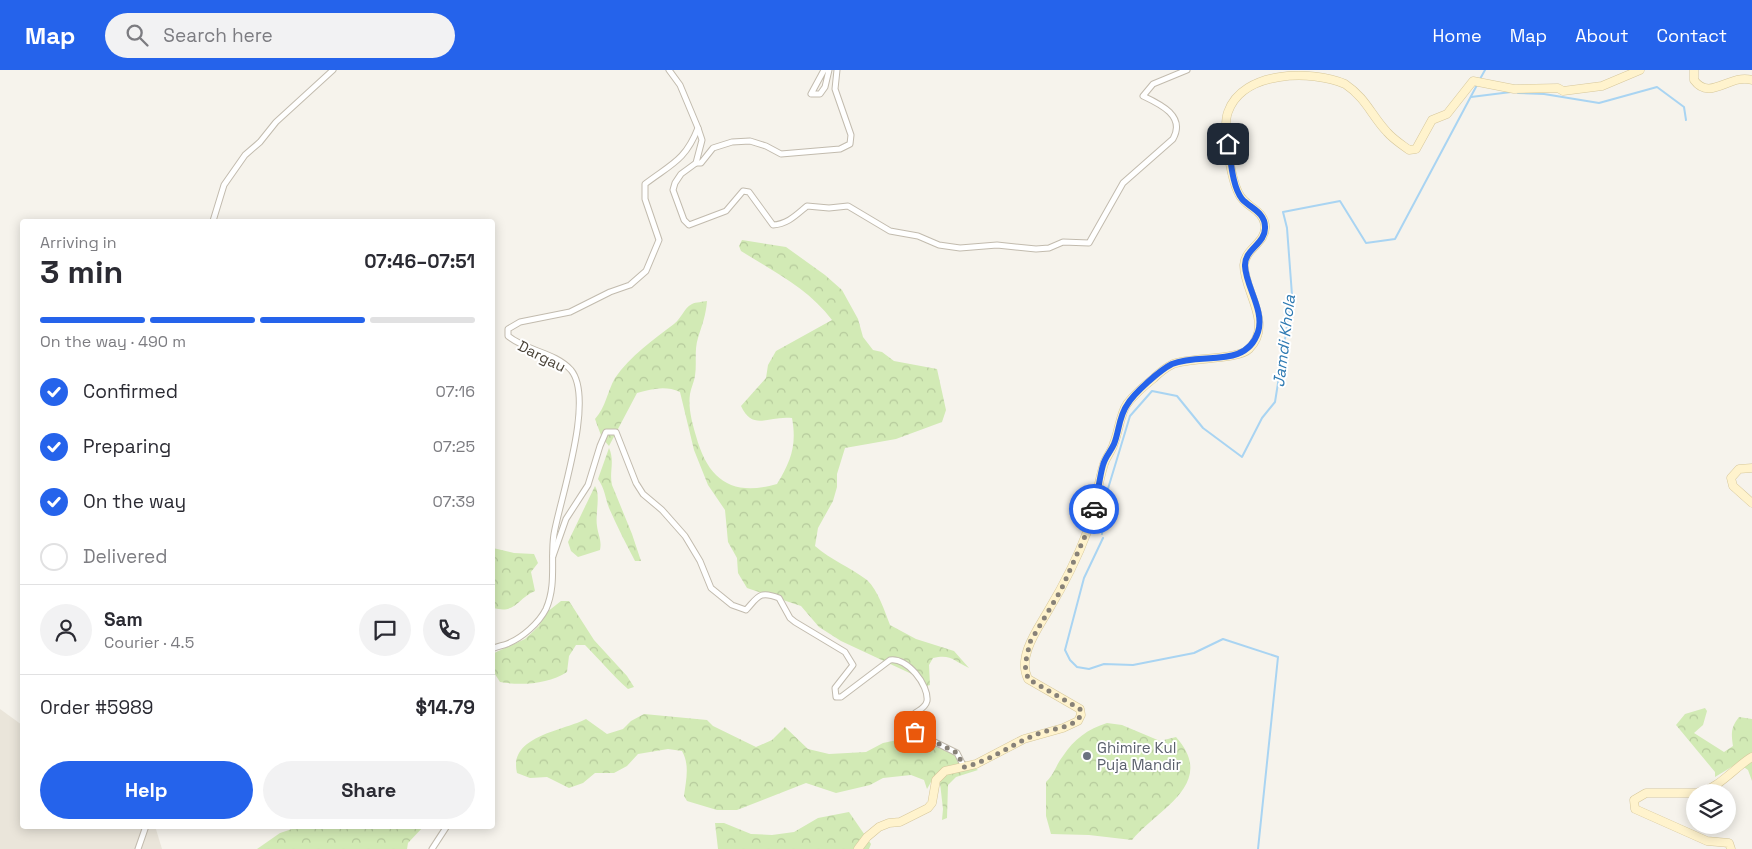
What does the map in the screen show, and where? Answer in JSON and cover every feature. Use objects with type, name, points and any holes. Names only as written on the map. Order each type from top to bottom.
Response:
[{"type":"street","points":[[214,219],[224,185],[245,155],[268,134],[276,122],[333,70]]},
{"type":"street","points":[[669,70],[680,85],[702,140],[696,163]]},
{"type":"street","points":[[824,70],[811,94],[820,94],[825,87],[829,70]]},
{"type":"street","points":[[837,70],[835,89],[851,135],[850,144],[840,149],[781,154],[766,146],[750,141],[732,142],[713,148],[701,163],[696,163],[681,174],[674,183],[674,190],[682,215],[688,225],[726,211],[743,191],[749,192],[773,225],[791,220],[807,206],[829,208],[848,206],[890,231],[918,236],[946,246],[960,248],[1006,245],[1049,248],[1062,242],[1089,243],[1123,183],[1173,139],[1176,132],[1177,124],[1169,111],[1161,104],[1143,96],[1153,84],[1187,70]]},
{"type":"street","points":[[858,849],[879,826],[888,822],[900,822],[928,808],[932,804],[934,786],[940,775],[951,768],[976,764],[1024,739],[1063,728],[1078,720],[1081,715],[1080,709],[1028,679],[1025,665],[1030,642],[1061,590],[1086,534],[1097,498],[1104,464],[1114,445],[1126,405],[1154,378],[1172,364],[1243,353],[1253,344],[1260,326],[1244,265],[1248,254],[1264,236],[1266,226],[1262,214],[1239,194],[1226,128],[1228,111],[1250,85],[1268,77],[1305,70],[1343,82],[1368,103],[1389,135],[1409,150],[1416,149],[1432,120],[1447,114],[1473,81],[1490,86],[1514,89],[1558,88],[1563,91],[1602,86],[1640,70]]},
{"type":"street","points":[[1694,70],[1694,80],[1701,89],[1707,90],[1739,78],[1752,80]]},
{"type":"street","name":"Dargau","points":[[495,648],[508,644],[538,621],[553,590],[554,536],[566,488],[579,411],[577,383],[571,370],[552,358],[518,344],[508,336],[508,329],[520,322],[570,312],[610,292],[630,285],[646,271],[659,240],[645,199],[645,184],[680,159],[691,145],[698,128]]},
{"type":"street","points":[[553,556],[566,519],[588,485],[606,432],[616,432],[636,483],[643,494],[662,510],[684,536],[700,561],[711,588],[746,610],[756,597],[764,594],[779,598],[790,618],[845,652],[853,666],[835,688],[836,697],[841,697],[890,660],[900,661],[909,665],[925,690],[927,698],[924,706],[912,715],[909,724],[910,730],[957,753],[964,767]]},
{"type":"street","points":[[1752,468],[1739,469],[1731,478],[1732,486],[1752,503]]},
{"type":"street","points":[[1716,784],[1752,757]]},
{"type":"street","points":[[1686,793],[1646,793],[1634,800],[1633,806],[1635,809],[1686,832]]},
{"type":"street","points":[[138,849],[145,829]]},
{"type":"street","points":[[432,849],[445,829]]},
{"type":"street","points":[[1691,834],[1707,841],[1729,843],[1731,849]]},
{"type":"shaded area","points":[[0,709],[20,724],[20,829],[156,829],[162,849],[0,849]]},
{"type":"green space","points":[[742,240],[786,247],[825,275],[842,290],[858,319],[863,337],[873,350],[882,352],[894,361],[937,369],[946,410],[942,422],[896,439],[845,448],[837,474],[837,487],[833,501],[818,528],[815,546],[871,584],[878,595],[890,625],[916,639],[954,651],[969,668],[949,658],[933,658],[929,665],[930,685],[924,687],[916,676],[841,641],[819,627],[801,606],[747,588],[738,573],[737,558],[728,542],[725,510],[708,485],[694,450],[680,392],[664,388],[637,393],[609,446],[602,438],[595,419],[602,410],[612,383],[621,370],[643,348],[676,322],[689,306],[707,301],[697,343],[695,376],[690,392],[690,410],[701,451],[707,464],[715,474],[735,486],[747,488],[777,484],[792,453],[794,436],[792,418],[756,420],[746,414],[741,406],[766,378],[768,365],[776,351],[832,320],[802,290],[741,251],[739,246]]},
{"type":"green space","points":[[609,448],[612,457],[612,485],[641,561],[635,561],[618,528],[598,479]]},
{"type":"green space","points":[[595,486],[598,495],[597,529],[600,550],[578,557],[571,551],[568,542]]},
{"type":"green space","points":[[495,548],[514,553],[534,554],[538,563],[531,572],[535,591],[516,605],[507,609],[495,608]]},
{"type":"green space","points":[[561,601],[569,601],[594,640],[627,676],[634,687],[628,689],[585,645],[576,645],[569,656],[567,672],[560,676],[535,683],[517,684],[500,682],[495,674],[495,653],[525,639],[539,626],[542,616]]},
{"type":"green space","points":[[1705,708],[1707,711],[1703,725],[1694,733],[1724,752],[1733,746],[1732,730],[1739,717],[1752,719],[1752,781],[1748,770],[1738,763],[1715,777],[1715,772],[1676,725],[1685,714]]},
{"type":"green space","points":[[644,714],[707,720],[713,726],[756,747],[772,740],[785,727],[808,749],[829,754],[866,752],[883,743],[912,737],[956,755],[978,770],[956,777],[948,785],[947,818],[942,820],[943,809],[940,783],[931,782],[927,789],[924,780],[911,775],[883,778],[870,785],[836,793],[806,783],[737,810],[717,810],[687,801],[684,796],[687,767],[682,751],[668,749],[638,754],[627,766],[614,773],[595,773],[583,783],[569,788],[547,777],[530,778],[517,773],[516,761],[521,751],[529,743],[540,737],[586,719],[607,734],[623,729],[631,721]]},
{"type":"green space","points":[[1107,723],[1122,725],[1160,741],[1176,737],[1187,754],[1190,769],[1187,782],[1168,806],[1132,840],[1089,835],[1051,834],[1046,816],[1046,782],[1067,750],[1077,740],[1094,728]]},
{"type":"green space","points":[[849,812],[871,844],[869,849],[718,849],[715,823],[724,823],[751,834],[772,835],[794,832],[818,818]]},
{"type":"green space","points":[[292,829],[421,829],[408,843],[407,849],[257,849],[280,833]]},
{"type":"waterway","name":"Jamdi Khola","points":[[1480,79],[1485,70]]},
{"type":"waterway","name":"Jamdi Khola","points":[[1102,534],[1107,492],[1130,416],[1152,391],[1177,396],[1203,428],[1242,457],[1262,418],[1275,402],[1292,295],[1287,228],[1283,212],[1340,201],[1366,243],[1395,239],[1477,85]]},
{"type":"waterway","points":[[1518,93],[1544,94],[1599,103],[1657,87],[1684,107],[1686,120]]},
{"type":"waterway","points":[[1471,97],[1511,92]]},
{"type":"waterway","points":[[1103,538],[1084,578],[1065,650],[1070,660],[1077,667],[1089,669],[1104,664],[1133,665],[1194,653],[1223,639],[1278,657],[1258,849]]},
{"type":"way so far","points":[[915,732],[957,753],[964,767],[976,764],[1024,739],[1050,730],[1063,728],[1078,720],[1081,715],[1080,709],[1028,679],[1025,674],[1025,665],[1030,642],[1061,590],[1086,534],[1094,509]]},
{"type":"place","name":"Ghimire Kul Puja Mandir","points":[[1087,756]]},
{"type":"route","points":[[1094,509],[1104,464],[1114,445],[1126,405],[1154,378],[1172,364],[1243,353],[1249,350],[1258,333],[1260,326],[1244,265],[1248,254],[1264,236],[1266,226],[1262,214],[1244,201],[1239,194],[1228,144]]}]
